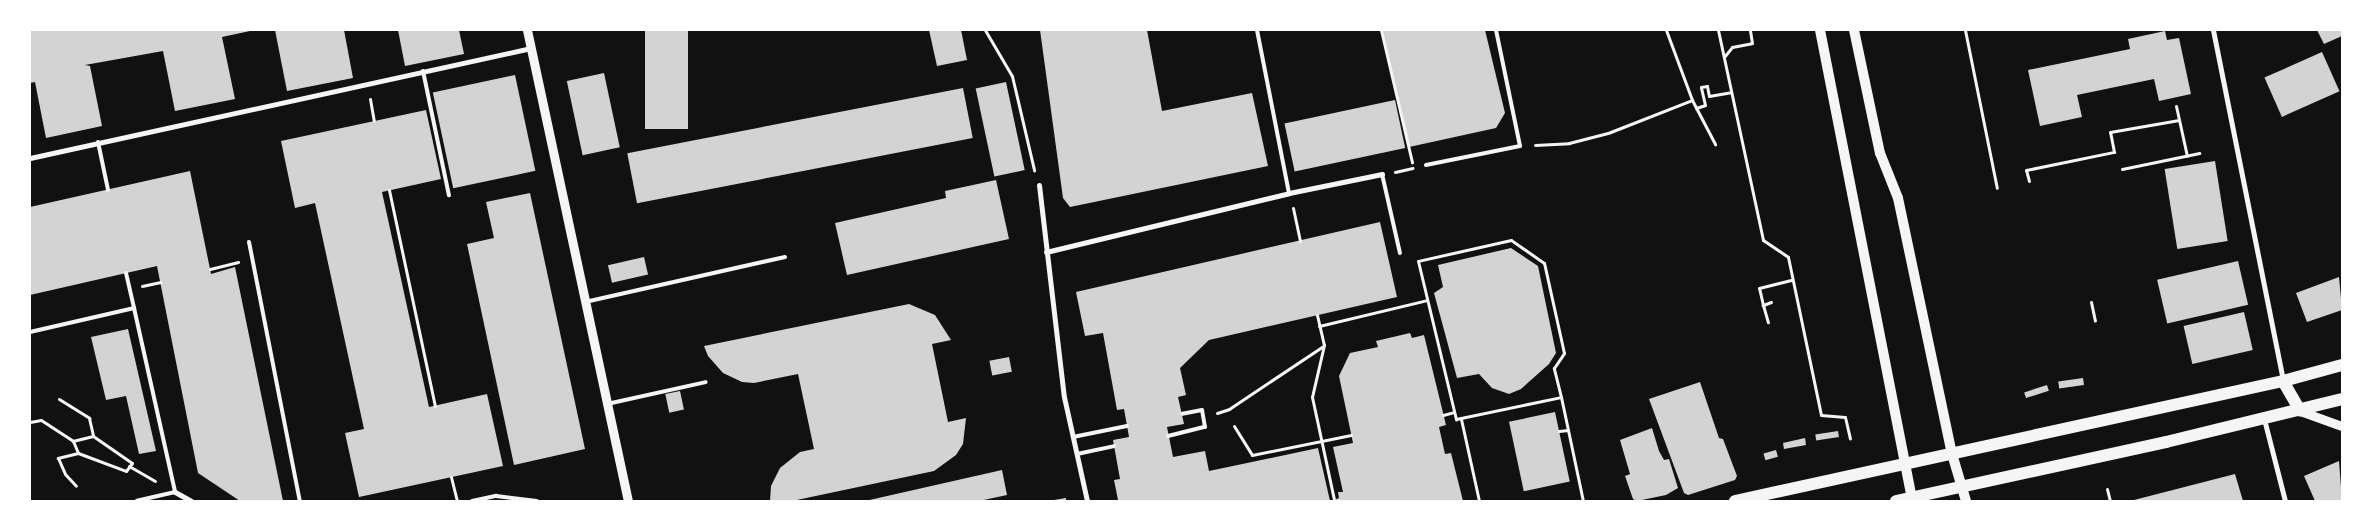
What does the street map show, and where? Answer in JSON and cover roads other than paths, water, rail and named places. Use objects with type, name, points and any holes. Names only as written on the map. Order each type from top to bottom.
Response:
[{"type":"main road","points":[[1820,30],[1852,206],[1912,500]]},
{"type":"main road","points":[[1854,30],[1880,153],[1898,198],[1952,454],[1966,501]]},
{"type":"main road","points":[[1734,501],[2118,418],[2283,381],[2342,365]]},
{"type":"main road","points":[[2283,381],[2300,411]]},
{"type":"main road","points":[[1896,501],[1912,500],[1961,487],[2300,411],[2342,399]]},
{"type":"street","points":[[527,30],[628,501]]},
{"type":"street","points":[[2213,30],[2283,381]]},
{"type":"street","points":[[30,158],[531,48]]},
{"type":"street","points":[[1046,252],[1290,193],[1382,174]]},
{"type":"street","points":[[1039,185],[1064,397],[1087,501]]},
{"type":"street","points":[[2300,411],[2342,426]]},
{"type":"street","points":[[2264,419],[2286,501]]},
{"type":"street","points":[[175,492],[191,501]]},
{"type":"lane","points":[[1257,30],[1290,193]]},
{"type":"lane","points":[[1426,165],[1520,146],[1496,30]]},
{"type":"lane","points":[[423,71],[449,195]]},
{"type":"lane","points":[[98,142],[108,190]]},
{"type":"lane","points":[[1382,174],[1400,253]]},
{"type":"lane","points":[[249,242],[300,501]]},
{"type":"lane","points":[[585,302],[786,257]]},
{"type":"lane","points":[[126,273],[175,492],[137,501]]},
{"type":"lane","points":[[30,332],[134,308]]},
{"type":"lane","points":[[607,404],[706,382]]},
{"type":"lane","points":[[1168,436],[1205,427],[1202,410],[1182,414]]},
{"type":"lane","points":[[1073,437],[1127,426]]},
{"type":"lane","points":[[1076,454],[1114,446]]},
{"type":"lane","points":[[472,501],[496,496],[537,501]]}]
